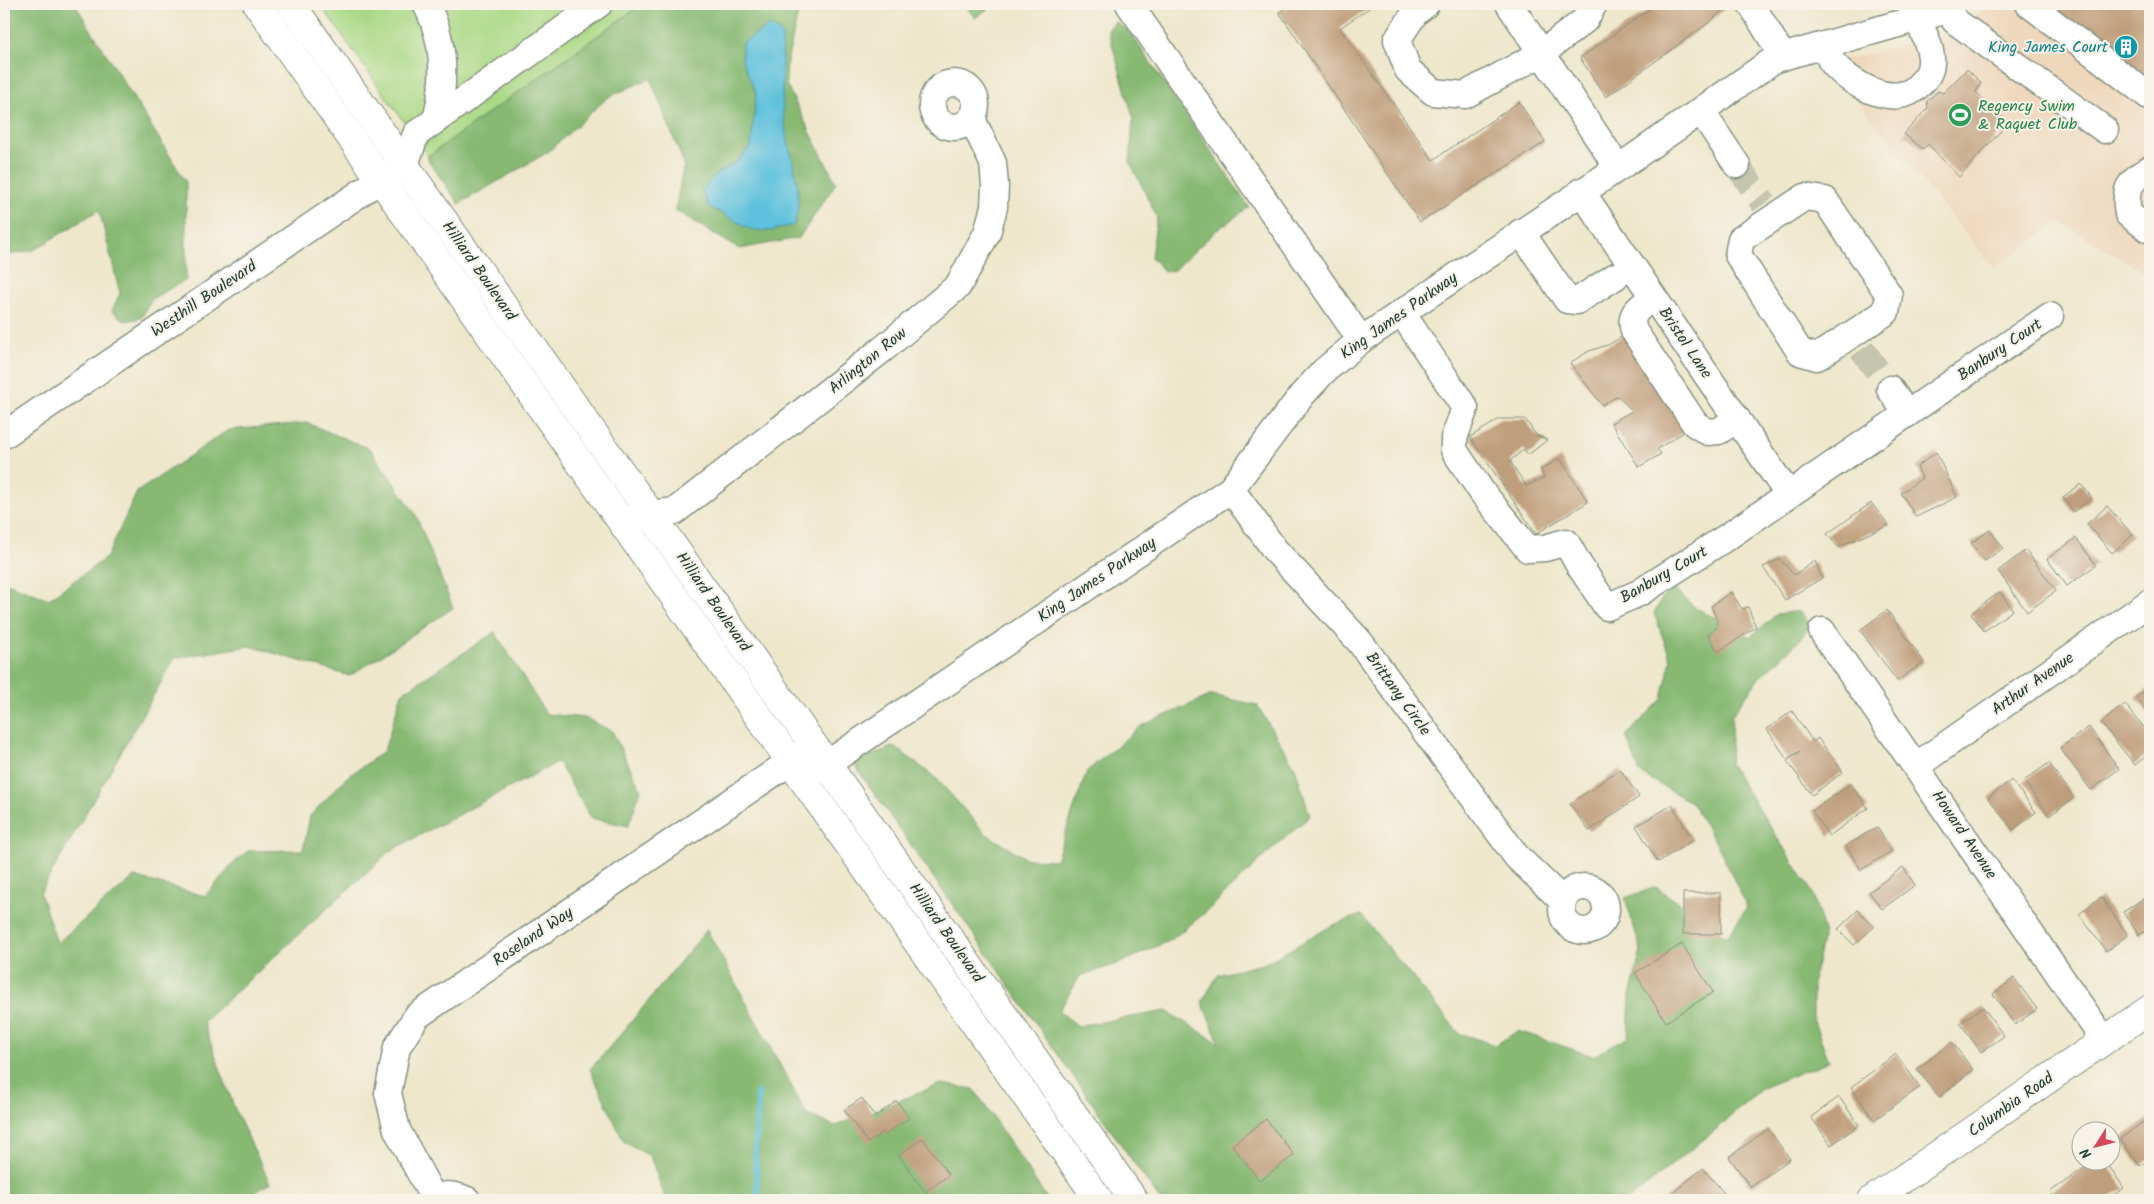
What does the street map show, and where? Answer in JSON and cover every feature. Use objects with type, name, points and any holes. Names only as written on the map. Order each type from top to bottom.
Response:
[{"type":"main road","name":"Hilliard Boulevard","points":[[257,4],[1099,1200]]},
{"type":"main road","name":"Hilliard Boulevard","points":[[292,4],[1134,1200]]},
{"type":"main road","name":"Columbia Road","points":[[1872,1200],[2150,1009]]},
{"type":"street","points":[[426,4],[436,27],[442,65],[441,100],[436,120]]},
{"type":"street","points":[[405,165],[416,134],[599,4]]},
{"type":"street","points":[[1128,4],[1361,340]]},
{"type":"street","points":[[1426,4],[1415,13],[1397,40],[1408,70],[1433,92],[1465,95],[1542,53],[1585,20],[1594,4]]},
{"type":"street","points":[[1509,4],[1618,168]]},
{"type":"street","points":[[1751,4],[1783,57]]},
{"type":"street","points":[[2028,4],[2150,97]]},
{"type":"street","points":[[1949,5],[1955,20],[2106,130]]},
{"type":"street","name":"King James Parkway","points":[[821,755],[1231,489],[1302,396],[1324,371],[1361,340],[1618,168],[1775,59],[1940,12],[1949,5]]},
{"type":"street","points":[[1825,45],[1830,59],[1859,84],[1880,95],[1904,96],[1916,89],[1928,76],[1931,62],[1928,44],[1918,18]]},
{"type":"street","points":[[1701,111],[1737,165]]},
{"type":"street","name":"Arlington Row","points":[[624,523],[651,514],[675,511],[883,349],[958,286],[987,233],[994,207],[993,163],[972,119]]},
{"type":"street","name":"Westhill Boulevard","points":[[6,427],[405,165]]},
{"type":"street","points":[[2150,169],[2134,178],[2125,197],[2128,214],[2150,230]]},
{"type":"street","name":"Bristol Lane","points":[[1581,191],[1788,494]]},
{"type":"street","points":[[1805,197],[1826,200],[1888,295],[1886,312],[1857,341],[1817,357],[1800,352],[1738,255],[1741,239],[1769,211],[1805,197]]},
{"type":"street","points":[[1522,232],[1567,300],[1577,301],[1616,276]]},
{"type":"street","points":[[1654,297],[1634,313],[1632,322],[1634,331],[1683,407],[1695,424],[1708,432],[1719,431],[1737,419]]},
{"type":"street","name":"Banbury Court","points":[[1402,313],[1465,408],[1454,438],[1454,450],[1482,492],[1528,549],[1545,548],[1566,542],[1607,607],[1639,593],[1730,535],[2050,316]]},
{"type":"street","points":[[1890,389],[1907,414]]},
{"type":"street","name":"Brittany Circle","points":[[1231,489],[1275,550],[1360,642],[1517,858],[1563,901]]},
{"type":"street","name":"Arthur Avenue","points":[[1916,766],[2150,602]]},
{"type":"street","name":"Howard Avenue","points":[[1822,631],[2104,1040]]},
{"type":"street","name":"Roseland Way","points":[[467,1200],[457,1195],[445,1194],[433,1200],[397,1130],[388,1093],[397,1047],[417,1016],[821,755]]},
{"type":"shaded area","points":[[1996,4],[2150,4],[2150,276],[2059,221],[1994,269],[1848,90],[1824,65],[1939,36]]},
{"type":"green space","points":[[4,4],[75,4],[186,182],[186,280],[153,298],[141,318],[125,321],[112,311],[120,293],[99,210],[34,250],[4,256]]},
{"type":"green space","points":[[320,4],[642,4],[428,156]]},
{"type":"green space","points":[[642,4],[800,4],[787,62],[786,84],[836,183],[799,238],[739,249],[675,210],[684,164],[650,78],[607,98],[548,152],[459,204],[428,160],[428,156]]},
{"type":"green space","points":[[964,4],[994,4],[975,18]]},
{"type":"green space","points":[[1115,21],[1129,31],[1249,207],[1217,230],[1174,270],[1165,272],[1151,257],[1157,217],[1130,162],[1133,117],[1108,30]]},
{"type":"green space","points":[[307,423],[370,449],[415,513],[453,608],[350,676],[250,646],[175,658],[40,893],[57,943],[134,877],[205,896],[233,864],[248,851],[303,850],[310,816],[346,778],[384,751],[402,693],[495,632],[546,714],[585,718],[612,731],[641,790],[628,826],[591,818],[558,762],[390,851],[203,1022],[236,1112],[270,1183],[243,1200],[4,1200],[4,582],[49,599],[107,557],[137,492],[228,430]]},
{"type":"green space","points":[[1670,585],[1693,606],[1750,637],[1777,614],[1800,611],[1811,626],[1796,644],[1759,678],[1732,715],[1730,764],[1812,892],[1824,931],[1813,982],[1813,1019],[1829,1061],[1762,1088],[1719,1127],[1628,1200],[1160,1200],[853,763],[894,746],[937,779],[986,834],[1027,859],[1056,860],[1087,771],[1141,726],[1212,695],[1257,705],[1295,767],[1310,816],[1259,861],[1206,912],[1171,940],[1120,963],[1080,976],[1059,1011],[1078,1026],[1166,1011],[1219,1043],[1202,1002],[1218,975],[1266,963],[1333,925],[1361,915],[1459,1033],[1495,1045],[1518,1031],[1593,1056],[1628,1037],[1630,996],[1641,950],[1625,898],[1656,887],[1727,937],[1747,907],[1720,850],[1692,803],[1640,773],[1626,736],[1662,699],[1671,660],[1654,613]]},
{"type":"green space","points":[[707,930],[807,1115],[835,1126],[941,1084],[974,1089],[1048,1200],[666,1200],[650,1156],[624,1142],[590,1069]]},
{"type":"water","points":[[769,26],[782,34],[783,112],[798,197],[794,225],[771,231],[752,230],[708,206],[702,190],[715,175],[737,162],[751,146],[756,94],[742,60],[742,43]]},
{"type":"building","points":[[1292,4],[1375,4],[1340,28],[1433,160],[1519,102],[1545,142],[1420,222],[1279,12]]},
{"type":"building","points":[[1657,4],[1725,4],[1727,7],[1707,24],[1606,97],[1580,58]]},
{"type":"building","name":"King James Court","points":[[2043,4],[2140,4],[2150,11],[2150,84]]},
{"type":"building","name":"Regency Swim & Raquet Club","points":[[1967,69],[1981,83],[1976,92],[2008,123],[1959,177],[1928,144],[1923,149],[1904,134],[1928,108],[1927,101],[1938,91],[1943,93]]},
{"type":"building","points":[[1625,335],[1687,430],[1657,449],[1661,454],[1639,467],[1611,423],[1632,411],[1618,396],[1602,405],[1570,363],[1589,351],[1608,345]]},
{"type":"building","points":[[1500,419],[1525,419],[1536,435],[1547,440],[1528,455],[1524,449],[1510,461],[1526,486],[1544,478],[1541,470],[1560,458],[1588,502],[1536,534],[1470,437]]},
{"type":"building","points":[[1936,452],[1957,497],[1916,517],[1901,493],[1922,478],[1917,467]]},
{"type":"building","points":[[2081,484],[2092,498],[2073,512],[2063,497]]},
{"type":"building","points":[[1871,503],[1889,525],[1838,547],[1827,534]]},
{"type":"building","points":[[2107,506],[2133,535],[2112,553],[2087,524]]},
{"type":"building","points":[[1990,530],[2003,548],[1985,561],[1971,543]]},
{"type":"building","points":[[2076,538],[2096,565],[2067,586],[2047,559]]},
{"type":"building","points":[[2026,550],[2056,591],[2027,612],[1998,571]]},
{"type":"building","points":[[1780,559],[1794,575],[1815,561],[1822,578],[1785,600],[1763,567]]},
{"type":"building","points":[[1731,592],[1742,609],[1748,607],[1756,627],[1718,652],[1708,634],[1717,627],[1717,620],[1711,606]]},
{"type":"building","points":[[2000,592],[2013,610],[1984,631],[1971,613]]},
{"type":"building","points":[[1887,610],[1924,662],[1897,681],[1860,630]]},
{"type":"building","points":[[2150,687],[2150,716],[2136,697]]},
{"type":"building","points":[[2125,704],[2150,735],[2150,753],[2135,765],[2101,723]]},
{"type":"building","points":[[1792,711],[1813,742],[1818,738],[1843,772],[1812,795],[1787,761],[1800,751],[1787,759],[1767,729]]},
{"type":"building","points":[[2089,727],[2119,769],[2091,790],[2060,748]]},
{"type":"building","points":[[2049,763],[2074,798],[2049,816],[2024,781]]},
{"type":"building","points":[[1620,769],[1639,797],[1589,831],[1570,804]]},
{"type":"building","points":[[2011,780],[2036,812],[2013,830],[1988,798]]},
{"type":"building","points":[[1851,784],[1868,808],[1829,836],[1812,811]]},
{"type":"building","points":[[1672,805],[1693,840],[1658,862],[1636,826]]},
{"type":"building","points":[[1877,827],[1892,851],[1861,870],[1846,846]]},
{"type":"building","points":[[1903,867],[1915,885],[1882,909],[1869,892]]},
{"type":"building","points":[[1683,893],[1721,893],[1721,934],[1683,934]]},
{"type":"building","points":[[2101,897],[2128,935],[2106,951],[2079,914]]},
{"type":"building","points":[[2143,899],[2150,910],[2150,928],[2139,935],[2123,912]]},
{"type":"building","points":[[1858,910],[1874,927],[1854,945],[1838,929]]},
{"type":"building","points":[[1682,944],[1713,992],[1666,1022],[1635,973]]},
{"type":"building","points":[[2014,978],[2037,1009],[2015,1025],[1993,994]]},
{"type":"building","points":[[1983,1007],[2004,1036],[1981,1052],[1960,1023]]},
{"type":"building","points":[[1952,1042],[1973,1070],[1939,1097],[1917,1069]]},
{"type":"building","points":[[1896,1054],[1920,1087],[1874,1120],[1851,1087]]},
{"type":"building","points":[[1839,1097],[1859,1125],[1831,1145],[1811,1117]]},
{"type":"building","points":[[862,1098],[875,1117],[897,1101],[909,1118],[885,1135],[883,1132],[868,1143],[844,1110]]},
{"type":"building","points":[[1266,1119],[1294,1155],[1260,1181],[1232,1145]]},
{"type":"building","points":[[2147,1119],[2150,1123],[2150,1159],[2140,1166],[2122,1142],[2122,1138]]},
{"type":"building","points":[[1768,1129],[1790,1159],[1751,1187],[1729,1157]]},
{"type":"building","points":[[923,1138],[949,1175],[925,1192],[899,1155]]},
{"type":"building","points":[[1703,1168],[1728,1198],[1726,1200],[1664,1200]]},
{"type":"building","points":[[2079,1172],[2113,1172],[2124,1188],[2106,1200],[2056,1200],[2050,1192]]},
{"type":"waterway","points":[[758,1092],[755,1152],[758,1200]]},
{"type":"tunnel","points":[[1737,165],[1764,204]]},
{"type":"tunnel","points":[[1862,349],[1890,389]]},
{"type":"place","name":"King James Court","points":[[2126,47]]},
{"type":"place","name":"Regency Swim & Raquet Club","points":[[1960,115]]}]
